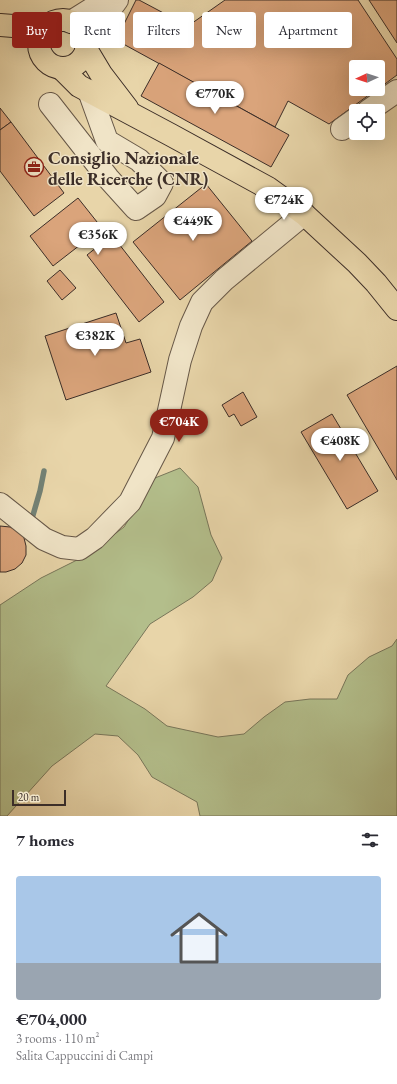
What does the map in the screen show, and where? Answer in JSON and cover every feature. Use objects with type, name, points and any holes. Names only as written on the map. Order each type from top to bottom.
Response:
[{"type":"main road","points":[[0,25],[12,26]]},
{"type":"main road","points":[[0,32],[12,36]]},
{"type":"main road","points":[[39,48],[46,62],[54,67],[62,69],[71,67],[78,63],[84,57],[86,48]]},
{"type":"main road","points":[[88,48],[101,74],[130,112]]},
{"type":"main road","points":[[62,69],[79,86],[130,112],[268,188],[304,214],[357,263],[376,283],[397,309]]},
{"type":"street","points":[[87,12],[106,0]]},
{"type":"street","points":[[109,12],[117,0]]},
{"type":"street","points":[[50,104],[108,178],[136,209],[155,196],[162,183],[139,160],[107,141],[89,91]]},
{"type":"street","points":[[378,104],[397,91]]},
{"type":"street","points":[[0,504],[44,539],[62,547],[79,549],[95,538],[130,502],[163,438],[180,360],[202,302],[224,280],[304,214]]},
{"type":"green space","points":[[180,468],[198,487],[211,535],[222,558],[212,581],[193,597],[150,624],[106,686],[145,709],[167,726],[218,737],[244,734],[285,702],[310,699],[337,699],[348,675],[369,657],[392,646],[397,639],[397,816],[200,816],[197,802],[152,777],[138,755],[118,736],[95,734],[52,766],[7,816],[0,816],[0,605],[41,578],[87,555],[124,527],[155,478]]},
{"type":"building","points":[[136,0],[139,0],[162,12],[133,12],[133,48],[194,48],[194,22],[202,16],[202,48],[256,48],[256,12],[208,12],[225,0],[358,0],[397,59],[397,75],[385,84],[385,60],[349,60],[349,96],[367,96],[356,104],[349,104],[349,109],[329,124],[288,101],[275,127],[125,45],[125,22]]},
{"type":"building","points":[[369,0],[397,0],[397,43]]},
{"type":"building","points":[[159,63],[289,135],[271,167],[141,96]]},
{"type":"building","points":[[0,108],[11,122],[0,130]]},
{"type":"building","points":[[11,122],[64,193],[34,216],[0,171],[0,130]]},
{"type":"building","points":[[206,184],[252,241],[180,300],[133,242]]},
{"type":"building","points":[[78,198],[109,237],[112,235],[164,302],[139,322],[87,255],[97,247],[89,238],[53,266],[30,236]]},
{"type":"building","points":[[60,270],[76,288],[62,300],[47,281]]},
{"type":"building","points":[[116,313],[126,343],[140,339],[151,372],[66,400],[45,336]]},
{"type":"building","points":[[397,366],[397,480],[347,395]]},
{"type":"building","points":[[243,392],[257,417],[241,426],[234,414],[229,417],[222,405]]},
{"type":"building","points":[[332,414],[378,491],[347,509],[301,432]]},
{"type":"building","points":[[0,526],[10,527],[18,531],[24,538],[26,546],[26,555],[22,563],[15,569],[6,572],[0,572]]},
{"type":"waterway","points":[[31,522],[44,471]]},
{"type":"place","name":"Consiglio Nazionale delle Ricerche (CNR)","points":[[34,167]]}]
